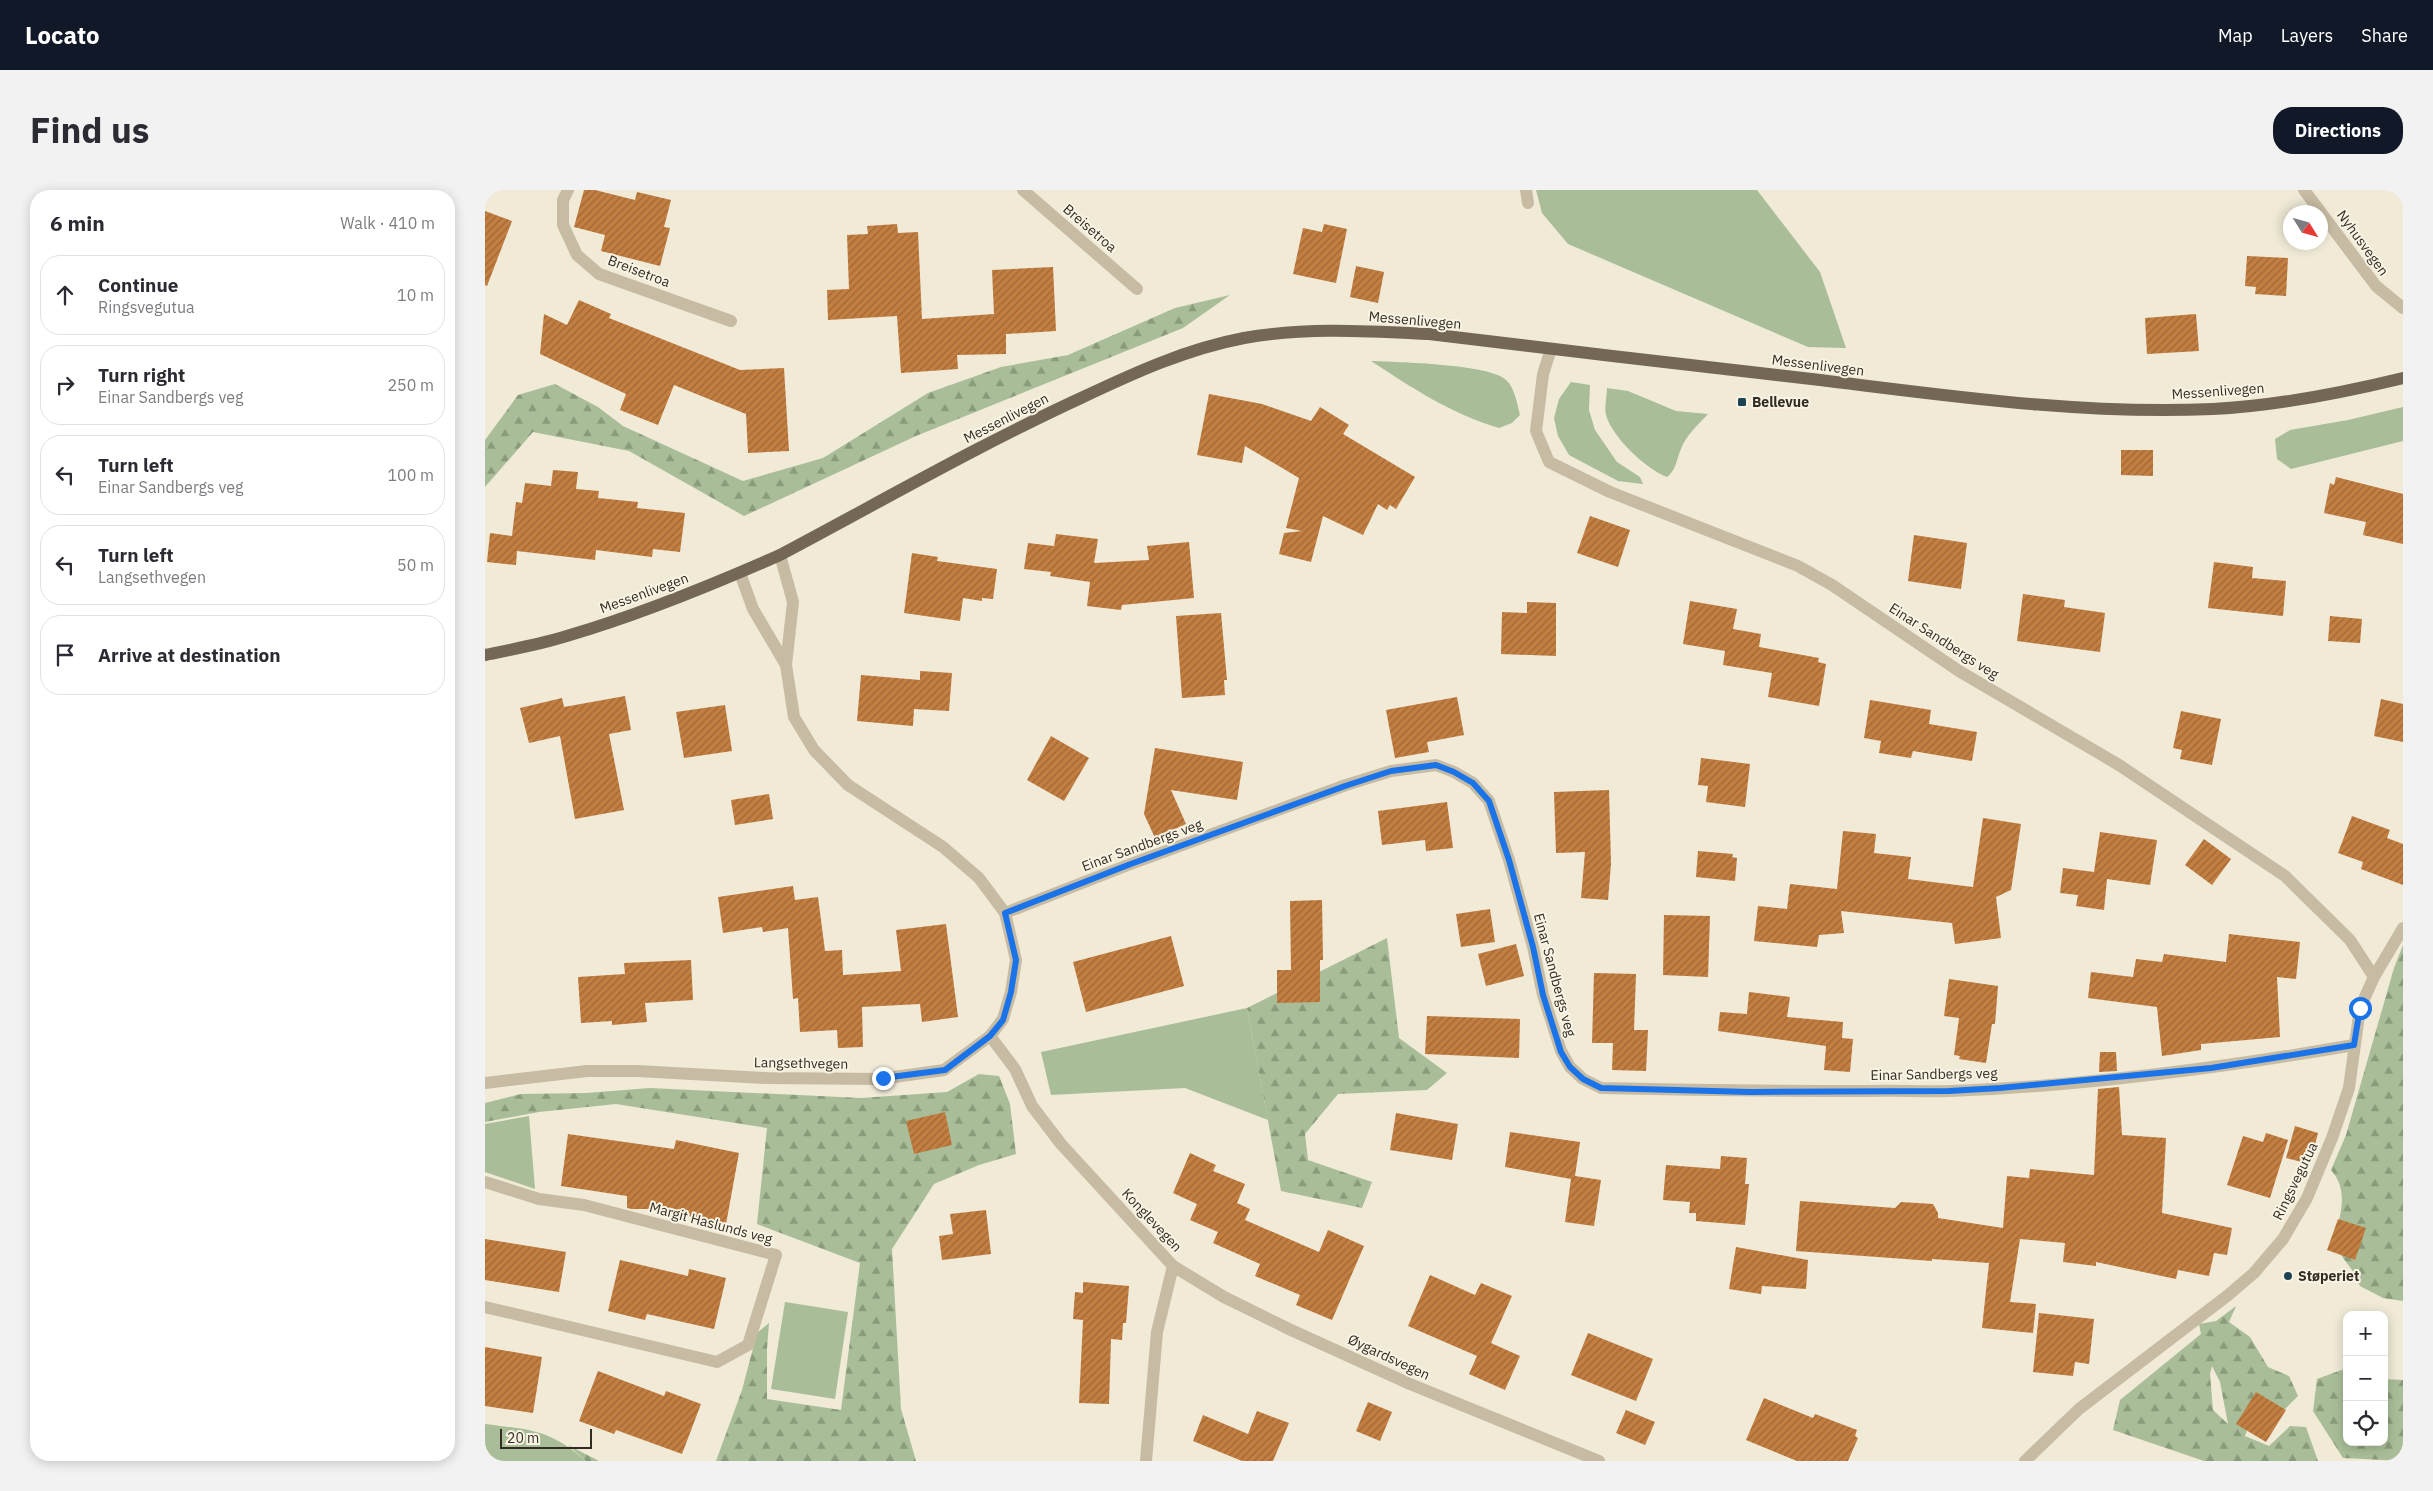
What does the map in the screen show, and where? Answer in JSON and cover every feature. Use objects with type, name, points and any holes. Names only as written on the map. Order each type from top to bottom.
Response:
[{"type":"main road","name":"Messenlivegen","points":[[485,655],[571,635],[740,573],[780,555],[1035,419],[1143,369],[1207,346],[1284,332],[1353,330],[1429,334],[1958,396],[2068,407],[2143,410],[2215,409],[2338,393],[2403,378]]},
{"type":"street","name":"Breisetroa","points":[[568,190],[563,200],[563,225],[577,255],[599,274],[731,321]]},
{"type":"street","name":"Breisetroa","points":[[1023,190],[1137,288]]},
{"type":"street","points":[[1526,190],[1528,203]]},
{"type":"street","name":"Nyhusvegen","points":[[2304,190],[2376,286],[2403,308]]},
{"type":"street","name":"Einar Sandbergs veg","points":[[1551,349],[1543,374],[1536,431],[1549,462],[1611,492],[1798,566],[1832,584],[1959,671],[2119,765],[2285,876],[2306,894],[2350,940],[2374,977]]},
{"type":"street","name":"Langsethvegen","points":[[485,1083],[595,1071],[637,1071],[766,1078],[880,1078],[945,1070],[990,1036],[1003,1020],[1011,992],[1016,960],[1005,913],[979,878],[943,847],[848,785],[814,750],[794,717],[786,665],[793,602],[780,555]]},
{"type":"street","name":"Langsethvegen","points":[[740,573],[753,609],[786,665]]},
{"type":"street","name":"Einar Sandbergs veg","points":[[1005,913],[1128,865],[1345,786],[1391,771],[1436,765],[1454,772],[1473,783],[1489,801],[1509,860],[1533,947],[1543,995],[1561,1052],[1577,1073],[1601,1088],[1750,1092],[1983,1089],[2101,1080],[2211,1068],[2354,1045]]},
{"type":"street","name":"Ringsvegutua","points":[[2025,1461],[2079,1409],[2227,1296],[2254,1273],[2283,1239],[2307,1198],[2332,1138],[2349,1088],[2360,1008],[2374,977],[2403,928]]},
{"type":"street","name":"Konglevegen","points":[[990,1036],[1015,1069],[1032,1106],[1061,1144],[1173,1266],[1157,1332],[1146,1461]]},
{"type":"street","name":"Margit Haslunds veg","points":[[485,1182],[539,1199],[584,1205],[776,1255],[748,1345],[717,1362],[485,1307]]},
{"type":"street","name":"Øygardsvegen","points":[[1173,1266],[1223,1297],[1291,1330],[1410,1384],[1599,1461]]},
{"type":"green space","points":[[1536,190],[1757,190],[1820,272],[1846,348],[1808,347],[1568,244],[1542,213]]},
{"type":"green space","points":[[1230,295],[1183,328],[916,436],[744,516],[629,451],[533,432],[485,487],[485,440],[518,395],[555,384],[598,407],[623,426],[743,481],[823,458],[928,393],[1001,367],[1068,355],[1175,308]]},
{"type":"green space","points":[[1371,361],[1463,367],[1497,375],[1506,380],[1512,387],[1520,415],[1512,423],[1499,428],[1482,422],[1449,408]]},
{"type":"green space","points":[[1571,382],[1590,385],[1589,410],[1595,430],[1617,462],[1640,477],[1643,484],[1618,481],[1569,455],[1558,436],[1554,418],[1559,399]]},
{"type":"green space","points":[[1607,388],[1628,391],[1676,411],[1708,414],[1686,439],[1679,453],[1675,468],[1667,477],[1640,460],[1615,433],[1609,424],[1605,412]]},
{"type":"green space","points":[[2403,407],[2403,441],[2291,469],[2277,459],[2275,439],[2290,430],[2348,420]]},
{"type":"green space","points":[[1387,938],[1399,1038],[1447,1073],[1427,1090],[1338,1094],[1305,1134],[1308,1160],[1372,1182],[1362,1208],[1281,1191],[1247,1008]]},
{"type":"green space","points":[[2403,945],[2403,1301],[2383,1298],[2360,1286],[2352,1270],[2332,1243],[2340,1215],[2342,1196],[2337,1178],[2331,1170],[2346,1135],[2394,968]]},
{"type":"green space","points":[[1247,1008],[1268,1120],[1185,1088],[1051,1095],[1041,1052]]},
{"type":"green space","points":[[979,1074],[999,1076],[1010,1104],[1016,1154],[979,1165],[934,1184],[892,1249],[901,1409],[916,1461],[716,1461],[742,1390],[757,1333],[769,1323],[767,1399],[841,1410],[860,1263],[757,1224],[767,1128],[616,1104],[539,1112],[485,1122],[485,1103],[521,1094],[586,1093],[650,1088],[861,1098],[947,1092]]},
{"type":"green space","points":[[529,1116],[535,1189],[485,1172],[485,1124]]},
{"type":"green space","points":[[785,1302],[848,1312],[835,1399],[771,1389]]},
{"type":"green space","points":[[2236,1306],[2229,1322],[2250,1337],[2268,1367],[2289,1376],[2298,1396],[2285,1409],[2253,1413],[2245,1436],[2269,1446],[2290,1426],[2306,1427],[2318,1461],[2204,1461],[2113,1430],[2120,1400],[2201,1334],[2199,1324],[2216,1321]],"holes":[[[2212,1366],[2220,1382],[2228,1424],[2213,1410],[2210,1374]]]},
{"type":"green space","points":[[2343,1369],[2343,1446],[2388,1446],[2388,1379],[2403,1380],[2403,1461],[2343,1458],[2313,1411],[2317,1379]]},
{"type":"green space","points":[[485,1424],[527,1430],[550,1437],[573,1450],[586,1461],[485,1461]]},
{"type":"green space","points":[[568,1445],[599,1461],[586,1461]]},
{"type":"building","points":[[584,190],[595,190],[635,200],[637,192],[671,200],[664,227],[670,228],[660,266],[601,251],[605,235],[574,227]]},
{"type":"building","points":[[485,211],[512,221],[487,286],[485,285]]},
{"type":"building","points":[[897,224],[898,233],[918,232],[922,319],[994,314],[992,270],[1053,267],[1056,331],[1006,334],[1006,354],[957,355],[958,369],[901,373],[897,316],[828,320],[827,290],[849,289],[847,235],[868,234],[867,226]]},
{"type":"building","points":[[1324,224],[1347,229],[1336,283],[1293,274],[1303,228],[1322,232]]},
{"type":"building","points":[[2247,256],[2288,258],[2286,296],[2255,294],[2256,287],[2245,286]]},
{"type":"building","points":[[1356,266],[1384,272],[1378,303],[1350,297]]},
{"type":"building","points":[[579,300],[611,314],[609,318],[740,370],[784,368],[789,451],[748,453],[746,414],[674,385],[658,425],[620,410],[626,394],[540,354],[544,314],[567,325]]},
{"type":"building","points":[[2196,314],[2199,351],[2147,354],[2145,318]]},
{"type":"building","points":[[1209,394],[1262,404],[1311,421],[1320,407],[1349,425],[1343,434],[1415,477],[1396,509],[1390,505],[1387,510],[1378,504],[1363,535],[1323,516],[1311,562],[1279,554],[1284,533],[1302,531],[1286,528],[1299,478],[1245,446],[1242,463],[1197,455]]},
{"type":"building","points":[[2121,450],[2153,450],[2153,476],[2121,475]]},
{"type":"building","points":[[553,470],[578,472],[576,489],[599,491],[598,498],[638,502],[637,508],[685,513],[680,552],[653,549],[652,557],[596,550],[595,560],[517,551],[516,565],[487,562],[490,533],[512,536],[516,502],[522,503],[525,483],[551,486]]},
{"type":"building","points":[[2336,477],[2403,494],[2403,544],[2363,535],[2366,522],[2324,513],[2330,483],[2334,485]]},
{"type":"building","points":[[1590,516],[1630,530],[1618,567],[1577,553]]},
{"type":"building","points":[[1056,534],[1098,539],[1094,563],[1149,560],[1147,546],[1189,542],[1194,598],[1122,605],[1121,610],[1087,606],[1090,582],[1050,576],[1051,572],[1024,569],[1028,543],[1054,546]]},
{"type":"building","points":[[1914,535],[1967,543],[1961,589],[1908,581]]},
{"type":"building","points":[[912,553],[938,557],[937,561],[997,569],[993,599],[982,598],[982,601],[963,598],[960,621],[904,613]]},
{"type":"building","points":[[2214,562],[2253,567],[2252,578],[2286,581],[2283,616],[2208,608]]},
{"type":"building","points":[[2023,594],[2065,600],[2064,607],[2105,613],[2100,652],[2017,641]]},
{"type":"building","points":[[1690,601],[1737,609],[1733,629],[1761,634],[1759,647],[1819,658],[1818,662],[1826,664],[1819,706],[1768,697],[1772,673],[1723,665],[1725,651],[1683,644]]},
{"type":"building","points":[[1527,602],[1556,603],[1556,656],[1501,654],[1502,612],[1527,613]]},
{"type":"building","points":[[1221,613],[1227,680],[1224,680],[1225,695],[1182,698],[1176,616]]},
{"type":"building","points":[[2330,616],[2362,619],[2360,643],[2328,641]]},
{"type":"building","points":[[920,671],[952,673],[949,711],[914,709],[913,726],[857,721],[861,675],[920,680]]},
{"type":"building","points":[[625,696],[631,730],[609,734],[624,810],[575,819],[560,736],[529,743],[520,708],[562,698],[564,707]]},
{"type":"building","points":[[1457,697],[1464,735],[1427,742],[1429,752],[1395,758],[1386,710]]},
{"type":"building","points":[[2381,699],[2403,704],[2403,742],[2374,736]]},
{"type":"building","points":[[1870,700],[1931,710],[1929,724],[1977,732],[1972,761],[1913,751],[1911,758],[1879,753],[1881,741],[1864,738]]},
{"type":"building","points":[[725,705],[732,751],[684,758],[676,712]]},
{"type":"building","points":[[2181,711],[2221,719],[2212,765],[2180,759],[2182,750],[2173,748]]},
{"type":"building","points":[[1051,736],[1089,758],[1064,801],[1027,780]]},
{"type":"building","points":[[1155,748],[1243,762],[1237,800],[1171,790],[1186,824],[1155,838],[1144,814]]},
{"type":"building","points":[[1701,758],[1750,764],[1745,807],[1706,802],[1708,786],[1698,785]]},
{"type":"building","points":[[1609,790],[1611,864],[1608,900],[1581,898],[1585,852],[1556,853],[1554,792]]},
{"type":"building","points":[[769,794],[773,819],[735,825],[731,800]]},
{"type":"building","points":[[1447,802],[1453,848],[1426,851],[1425,840],[1382,845],[1378,811]]},
{"type":"building","points":[[2352,816],[2390,830],[2387,838],[2403,844],[2403,885],[2361,869],[2363,862],[2338,853]]},
{"type":"building","points":[[1983,818],[2021,824],[2011,890],[1996,897],[2001,938],[1955,944],[1952,923],[1841,911],[1844,933],[1819,935],[1817,947],[1754,941],[1758,906],[1787,909],[1790,884],[1837,889],[1843,831],[1876,834],[1874,853],[1911,857],[1908,879],[1973,887]]},
{"type":"building","points":[[2100,832],[2157,840],[2150,885],[2107,879],[2104,910],[2076,906],[2078,895],[2060,893],[2063,868],[2094,872]]},
{"type":"building","points":[[2204,839],[2231,859],[2212,885],[2185,865]]},
{"type":"building","points":[[1698,851],[1733,854],[1732,857],[1737,858],[1735,881],[1696,877]]},
{"type":"building","points":[[793,886],[795,900],[818,897],[825,951],[842,950],[843,975],[901,971],[896,930],[946,924],[958,1017],[922,1022],[920,1004],[862,1007],[863,1047],[838,1048],[837,1030],[800,1032],[798,998],[793,999],[788,928],[763,932],[762,927],[723,933],[718,897]]},
{"type":"building","points":[[1322,900],[1323,960],[1320,960],[1320,1002],[1277,1003],[1277,970],[1291,970],[1290,901]]},
{"type":"building","points":[[1490,909],[1495,942],[1461,947],[1456,914]]},
{"type":"building","points":[[1664,915],[1710,916],[1708,977],[1663,975]]},
{"type":"building","points":[[2229,934],[2300,942],[2296,979],[2277,977],[2280,1037],[2201,1044],[2201,1050],[2162,1056],[2157,1007],[2088,998],[2091,972],[2133,977],[2136,959],[2162,962],[2164,954],[2226,962]]},
{"type":"building","points":[[1171,936],[1184,986],[1086,1012],[1073,962]]},
{"type":"building","points":[[1516,944],[1524,976],[1486,986],[1478,954]]},
{"type":"building","points":[[691,960],[693,1000],[645,1003],[647,1022],[612,1025],[612,1021],[581,1023],[578,977],[625,974],[624,963]]},
{"type":"building","points":[[1594,973],[1636,974],[1634,1030],[1648,1030],[1646,1071],[1612,1070],[1613,1043],[1592,1043]]},
{"type":"building","points":[[1949,979],[1998,986],[1995,1024],[1992,1024],[1986,1063],[1959,1059],[1960,1056],[1954,1055],[1959,1018],[1944,1016]]},
{"type":"building","points":[[1749,992],[1790,997],[1787,1017],[1843,1022],[1842,1038],[1853,1039],[1850,1072],[1824,1070],[1826,1046],[1718,1031],[1720,1012],[1747,1014]]},
{"type":"building","points":[[1427,1016],[1520,1019],[1519,1058],[1425,1054]]},
{"type":"building","points":[[2100,1052],[2116,1052],[2117,1071],[2099,1072]]},
{"type":"building","points":[[2119,1087],[2122,1135],[2166,1138],[2162,1213],[2232,1228],[2227,1255],[2214,1253],[2209,1276],[2178,1270],[2176,1279],[2096,1262],[2096,1266],[2063,1262],[2065,1243],[2020,1239],[2010,1302],[2036,1304],[2033,1333],[1982,1328],[1989,1263],[1932,1259],[1932,1261],[1796,1251],[1800,1201],[1895,1208],[1901,1202],[1933,1204],[1938,1213],[1938,1218],[2003,1228],[2007,1176],[2029,1178],[2030,1169],[2094,1175],[2098,1089]]},
{"type":"building","points":[[945,1112],[952,1145],[914,1154],[906,1121]]},
{"type":"building","points":[[1396,1113],[1458,1124],[1452,1160],[1390,1150]]},
{"type":"building","points":[[2295,1126],[2318,1133],[2310,1164],[2286,1158]]},
{"type":"building","points":[[1510,1132],[1580,1142],[1575,1176],[1601,1180],[1594,1226],[1565,1222],[1571,1179],[1505,1167]]},
{"type":"building","points":[[2266,1133],[2288,1140],[2270,1198],[2227,1185],[2243,1136],[2263,1142]]},
{"type":"building","points":[[568,1134],[674,1149],[676,1140],[739,1153],[726,1224],[654,1209],[627,1208],[627,1196],[561,1186]]},
{"type":"building","points":[[1190,1153],[1216,1165],[1213,1171],[1245,1184],[1237,1203],[1250,1209],[1245,1220],[1319,1252],[1328,1230],[1364,1246],[1332,1320],[1296,1305],[1300,1295],[1255,1276],[1260,1264],[1213,1243],[1218,1232],[1190,1220],[1197,1204],[1173,1193]]},
{"type":"building","points":[[1721,1156],[1747,1158],[1745,1184],[1749,1184],[1745,1225],[1696,1221],[1696,1213],[1689,1213],[1690,1202],[1663,1200],[1666,1165],[1720,1169]]},
{"type":"building","points":[[986,1210],[991,1254],[942,1260],[939,1236],[953,1234],[950,1214]]},
{"type":"building","points":[[2338,1219],[2366,1228],[2355,1260],[2327,1250]]},
{"type":"building","points":[[485,1239],[566,1252],[559,1292],[485,1280]]},
{"type":"building","points":[[1736,1247],[1808,1260],[1806,1289],[1762,1286],[1761,1294],[1729,1289]]},
{"type":"building","points":[[620,1260],[688,1276],[689,1269],[726,1278],[714,1329],[647,1314],[645,1320],[608,1311]]},
{"type":"building","points":[[1430,1275],[1475,1295],[1481,1283],[1512,1296],[1491,1343],[1520,1356],[1505,1390],[1469,1374],[1477,1356],[1408,1326]]},
{"type":"building","points":[[1083,1282],[1129,1286],[1126,1323],[1123,1323],[1122,1340],[1111,1339],[1109,1404],[1079,1403],[1083,1320],[1073,1319],[1075,1292],[1083,1293]]},
{"type":"building","points":[[2039,1313],[2094,1319],[2089,1364],[2075,1362],[2073,1376],[2033,1372]]},
{"type":"building","points":[[1588,1333],[1653,1359],[1636,1401],[1571,1375]]},
{"type":"building","points":[[485,1347],[542,1357],[533,1413],[485,1406]]},
{"type":"building","points":[[598,1371],[664,1396],[666,1391],[701,1404],[682,1454],[616,1430],[614,1434],[579,1421]]},
{"type":"building","points":[[2256,1392],[2286,1410],[2266,1442],[2236,1424]]},
{"type":"building","points":[[1764,1398],[1813,1418],[1815,1414],[1857,1430],[1855,1436],[1858,1438],[1848,1461],[1797,1461],[1746,1440]]},
{"type":"building","points":[[1368,1402],[1392,1412],[1380,1441],[1356,1431]]},
{"type":"building","points":[[1626,1410],[1655,1422],[1645,1445],[1616,1433]]},
{"type":"building","points":[[1257,1411],[1289,1423],[1273,1461],[1242,1461],[1193,1441],[1203,1415],[1248,1434]]},
{"type":"place","name":"Bellevue","points":[[1742,402]]},
{"type":"place","name":"Støperiet","points":[[2288,1276]]},
{"type":"route","points":[[883,1078],[945,1070],[990,1036],[1003,1020],[1011,992],[1016,960],[1005,913],[1128,865],[1345,786],[1391,771],[1436,765],[1454,772],[1473,783],[1489,801],[1509,860],[1533,947],[1543,995],[1561,1052],[1570,1067],[1583,1079],[1601,1088],[1750,1092],[1949,1091],[2101,1080],[2211,1068],[2354,1045],[2360,1008]]}]
